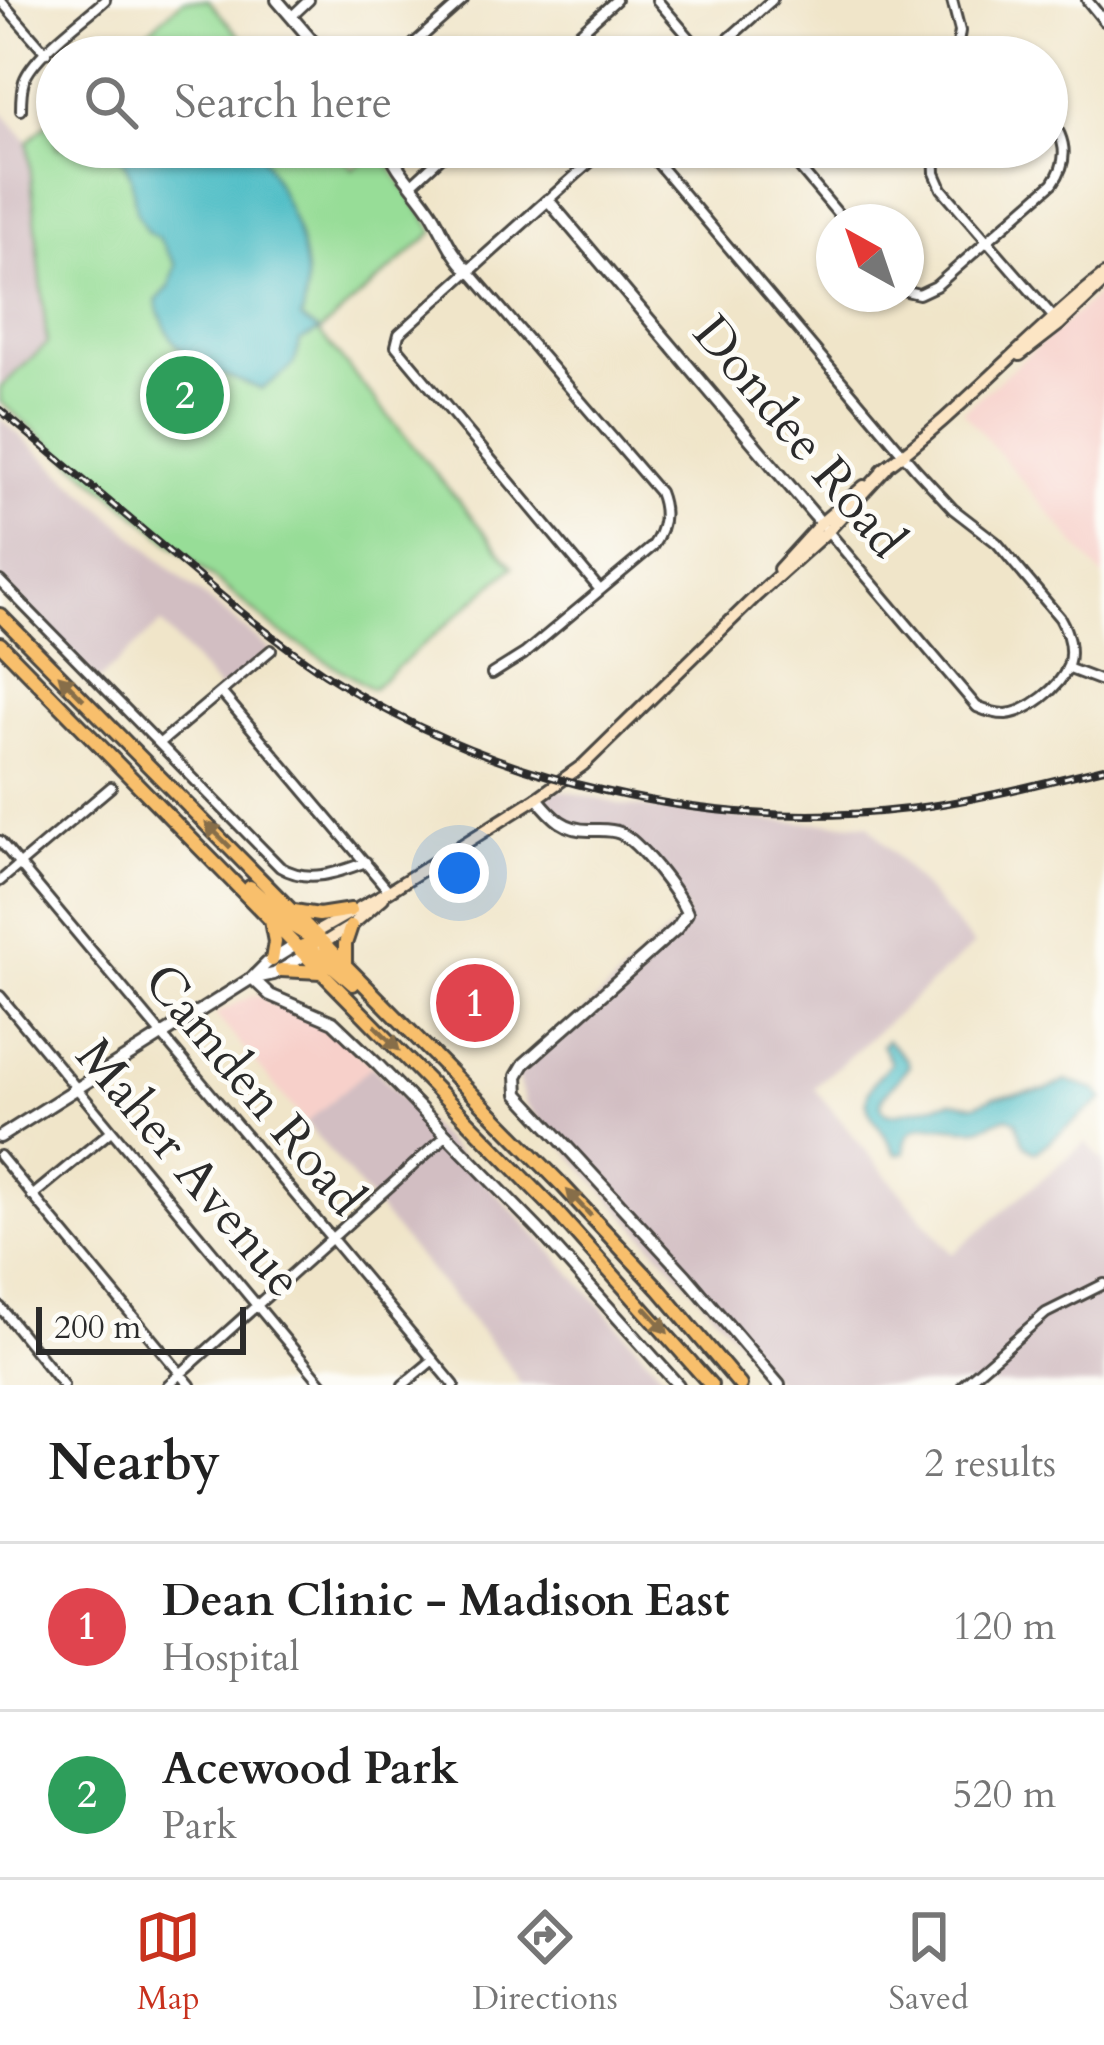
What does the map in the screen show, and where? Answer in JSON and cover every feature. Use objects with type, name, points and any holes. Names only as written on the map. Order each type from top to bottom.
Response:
[{"type":"main road","points":[[310,944],[351,910],[537,799],[584,765],[887,467],[1104,279]]},
{"type":"main road","points":[[0,615],[294,911],[322,972],[554,1209],[711,1385]]},
{"type":"main road","points":[[0,644],[271,920],[345,964],[465,1084],[611,1237],[740,1385]]},
{"type":"main road","points":[[172,819],[229,866],[446,1073],[465,1084]]},
{"type":"main road","points":[[310,944],[351,926],[389,891]]},
{"type":"main road","points":[[294,911],[320,915],[351,910]]},
{"type":"main road","points":[[271,920],[276,965],[322,972]]},
{"type":"main road","points":[[345,964],[351,926]]},
{"type":"street","points":[[0,0],[36,41]]},
{"type":"street","points":[[65,36],[106,0]]},
{"type":"street","points":[[277,0],[309,36]]},
{"type":"street","points":[[292,16],[309,0]]},
{"type":"street","points":[[423,36],[464,0]]},
{"type":"street","points":[[576,36],[616,0]]},
{"type":"street","points":[[658,0],[689,36]]},
{"type":"street","points":[[731,36],[772,0]]},
{"type":"street","points":[[952,0],[961,36]]},
{"type":"street","points":[[1087,0],[1104,21]]},
{"type":"street","points":[[21,110],[23,84],[36,65]]},
{"type":"street","points":[[396,168],[428,206],[446,243],[661,497],[664,520],[656,542],[524,654],[492,674]]},
{"type":"street","points":[[410,186],[429,168]]},
{"type":"street","points":[[584,168],[399,334],[396,346],[599,590]]},
{"type":"street","points":[[662,168],[902,453],[953,509],[997,543],[1060,618],[1069,641],[1067,668],[1104,682]]},
{"type":"street","points":[[800,168],[830,204]]},
{"type":"street","points":[[935,168],[942,190],[1056,321]]},
{"type":"street","points":[[924,292],[1053,183],[1061,168]]},
{"type":"street","name":"Dondee Road","points":[[548,200],[966,698],[976,707],[1012,713],[1026,708],[1057,683],[1067,668]]},
{"type":"street","points":[[0,581],[255,842],[290,872],[317,876],[366,862]]},
{"type":"street","points":[[160,743],[271,650]]},
{"type":"street","points":[[221,692],[389,891]]},
{"type":"street","points":[[0,881],[111,787]]},
{"type":"street","points":[[537,799],[572,829],[612,831],[628,837],[687,913],[677,928],[524,1064],[518,1072],[518,1094],[779,1385]]},
{"type":"street","name":"Camden Road","points":[[0,841],[454,1385]]},
{"type":"street","points":[[0,1137],[310,944]]},
{"type":"street","points":[[252,978],[276,999],[333,1022],[566,1260],[678,1385]]},
{"type":"street","name":"Maher Avenue","points":[[0,996],[323,1385]]},
{"type":"street","points":[[32,1196],[111,1131]]},
{"type":"street","points":[[168,1385],[447,1136]]},
{"type":"street","points":[[0,1156],[190,1385]]},
{"type":"street","points":[[962,1385],[1046,1312],[1104,1284]]},
{"type":"street","points":[[0,1307],[63,1385]]},
{"type":"street","points":[[403,1385],[433,1360]]},
{"type":"shaded area","points":[[0,109],[28,142],[47,344],[0,388]]},
{"type":"shaded area","points":[[1104,289],[1104,578],[963,411]]},
{"type":"shaded area","points":[[0,418],[186,582],[271,650],[221,692],[161,623],[98,681],[0,581]]},
{"type":"shaded area","points":[[552,788],[628,806],[768,821],[868,824],[974,945],[814,1088],[952,1254],[1086,1142],[1104,1162],[1104,1385],[779,1385],[525,1104],[517,1076],[687,913],[628,837],[577,830],[537,798]]},
{"type":"shaded area","points":[[252,996],[326,1023],[372,1066],[306,1123],[215,1014]]},
{"type":"shaded area","points":[[372,1066],[548,1247],[669,1382],[666,1385],[521,1385],[306,1123]]},
{"type":"green space","points":[[183,0],[208,0],[240,36],[143,36]]},
{"type":"green space","points":[[36,134],[36,168],[391,168],[434,232],[319,332],[513,567],[372,689],[279,632],[0,402],[0,388],[47,344],[28,142]]},
{"type":"water","points":[[127,168],[268,168],[303,252],[306,297],[301,319],[319,331],[300,341],[296,359],[283,375],[261,389],[194,360],[171,338],[156,301],[170,286],[176,265],[159,239],[147,232],[136,211]]},
{"type":"water","points":[[887,1040],[909,1066],[882,1098],[886,1113],[952,1101],[975,1105],[1066,1081],[1096,1090],[1103,1099],[1036,1152],[1025,1144],[1016,1121],[1008,1117],[979,1128],[921,1127],[912,1131],[905,1152],[896,1154],[872,1117],[867,1100],[891,1063],[882,1045]]},
{"type":"railway","points":[[0,410],[241,612],[325,674],[390,712],[531,771],[681,805],[833,815],[958,801],[1104,768]]},
{"type":"place","name":"Acewood Park","points":[[185,395]]},
{"type":"place","name":"Dean Clinic - Madison East","points":[[475,1003]]}]
